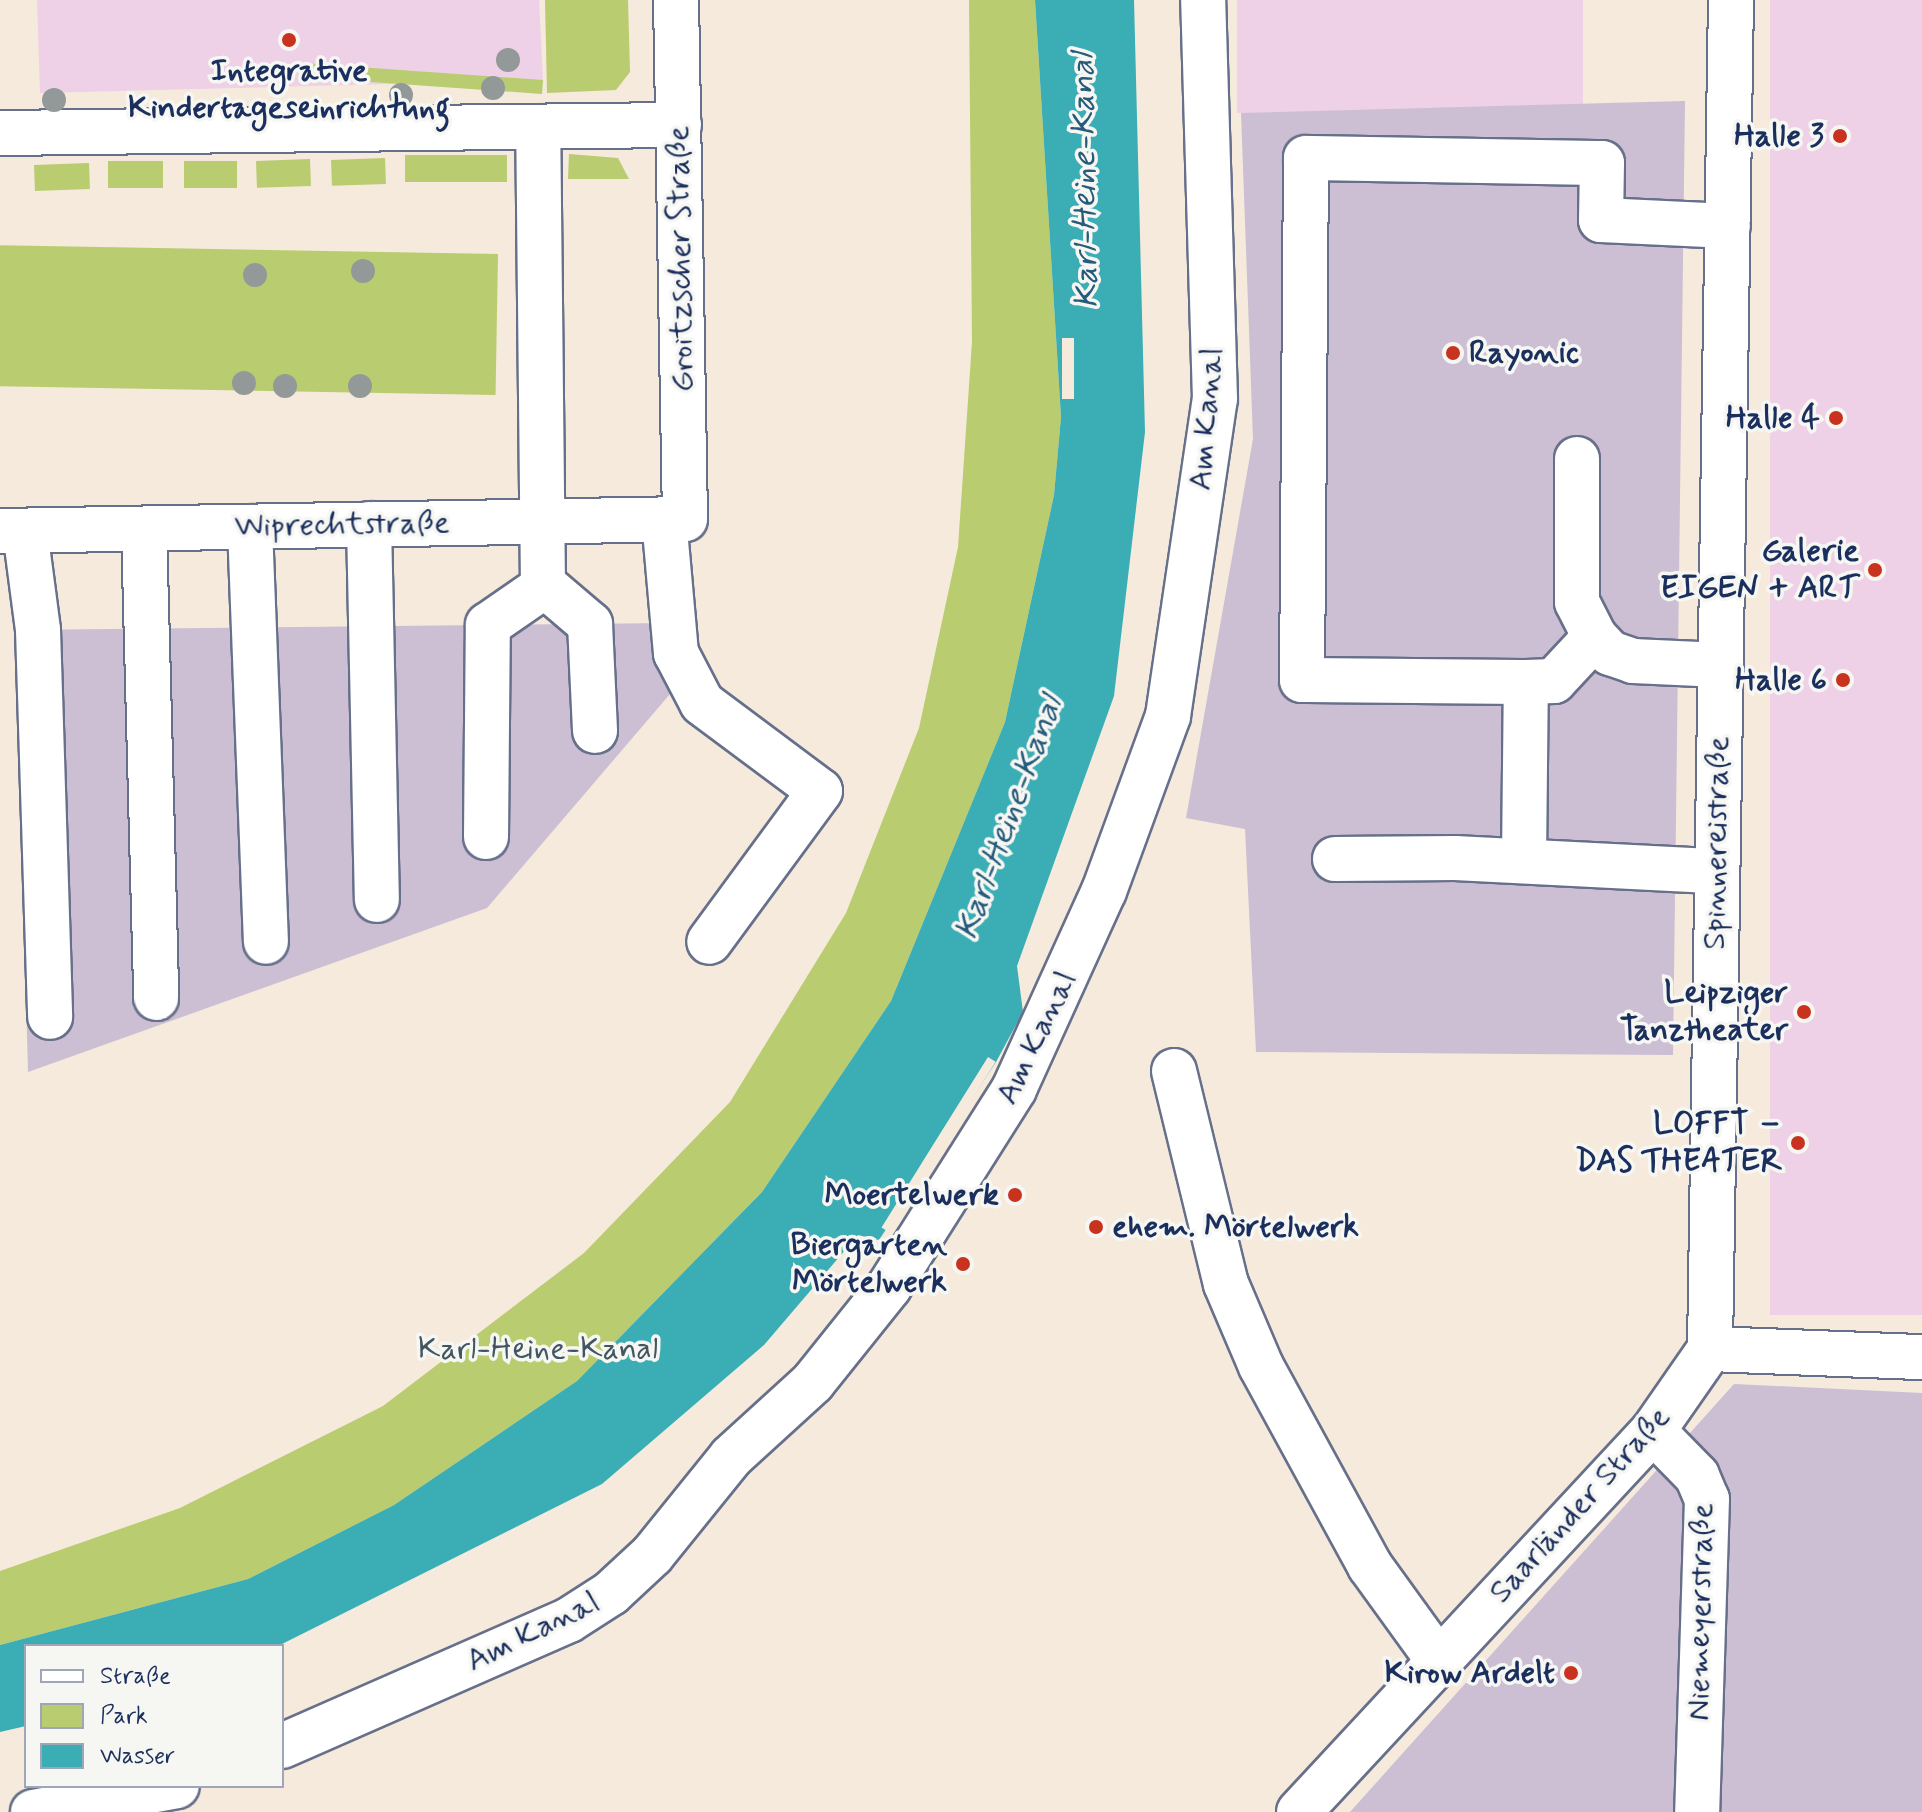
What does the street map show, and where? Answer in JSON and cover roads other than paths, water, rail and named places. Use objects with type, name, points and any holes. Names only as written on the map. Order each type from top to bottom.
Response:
[{"type":"street","name":"Groitzscher Straße","points":[[676,0],[679,125],[676,653],[702,703],[820,791],[709,942]]},
{"type":"street","name":"Am Kanal","points":[[284,1745],[569,1620],[611,1593],[652,1555],[731,1457],[832,1359],[889,1287],[1014,1089],[1104,891],[1168,716],[1215,399],[1203,0]]},
{"type":"street","name":"Spinnereistraße","points":[[1710,1349],[1731,0]]},
{"type":"street","points":[[0,133],[679,125]]},
{"type":"street","points":[[538,127],[543,584],[590,624],[595,731]]},
{"type":"street","points":[[1595,637],[1554,681],[1302,680],[1306,158],[1602,163],[1601,220],[1728,226]]},
{"type":"street","points":[[1577,459],[1577,602],[1595,637],[1610,653],[1633,661],[1721,665]]},
{"type":"street","name":"Wiprechtstraße","points":[[13,531],[675,519]]},
{"type":"street","points":[[369,524],[377,900]]},
{"type":"street","points":[[250,527],[266,942]]},
{"type":"street","points":[[144,529],[156,998]]},
{"type":"street","points":[[13,531],[38,630],[50,1017]]},
{"type":"street","points":[[486,837],[488,625],[543,584]]},
{"type":"street","points":[[1524,861],[1526,682]]},
{"type":"street","points":[[1335,859],[1524,861],[1716,871]]},
{"type":"street","points":[[1174,1071],[1226,1284],[1261,1366],[1370,1566],[1438,1660]]},
{"type":"street","points":[[1710,1349],[1922,1357]]},
{"type":"street","name":"Saarländer Straße","points":[[1299,1812],[1653,1431],[1710,1349]]},
{"type":"street","name":"Niemeyerstraße","points":[[1653,1431],[1697,1476],[1707,1499],[1697,1812]]},
{"type":"street","points":[[33,1812],[166,1788]]},
{"type":"water","name":"Karl-Heine-Kanal","points":[[1035,0],[1134,0],[1145,432],[1114,696],[1017,966],[1023,1012],[996,1062],[879,1240],[858,1235],[764,1345],[602,1484],[282,1644],[24,1644],[24,1726],[0,1732],[0,1645],[248,1579],[394,1505],[577,1381],[762,1192],[891,1001],[1005,722],[1054,495],[1061,417]]},
{"type":"place","name":"Integrative Kindertageseinrichtung","points":[[289,40]]},
{"type":"place","name":"Halle 3","points":[[1840,136]]},
{"type":"place","name":"Rayonic","points":[[1453,353]]},
{"type":"place","name":"Halle 4","points":[[1836,418]]},
{"type":"place","name":"Galerie EIGEN + ART","points":[[1875,570]]},
{"type":"place","name":"Halle 6","points":[[1843,680]]},
{"type":"place","name":"Leipziger Tanztheater","points":[[1804,1012]]},
{"type":"place","name":"LOFFT – DAS THEATER","points":[[1798,1143]]},
{"type":"place","name":"Moertelwerk","points":[[1015,1195]]},
{"type":"place","name":"ehem. Mörtelwerk","points":[[1096,1227]]},
{"type":"place","name":"Biergarten Mörtelwerk","points":[[963,1264]]},
{"type":"place","name":"Kirow Ardelt","points":[[1571,1673]]}]
